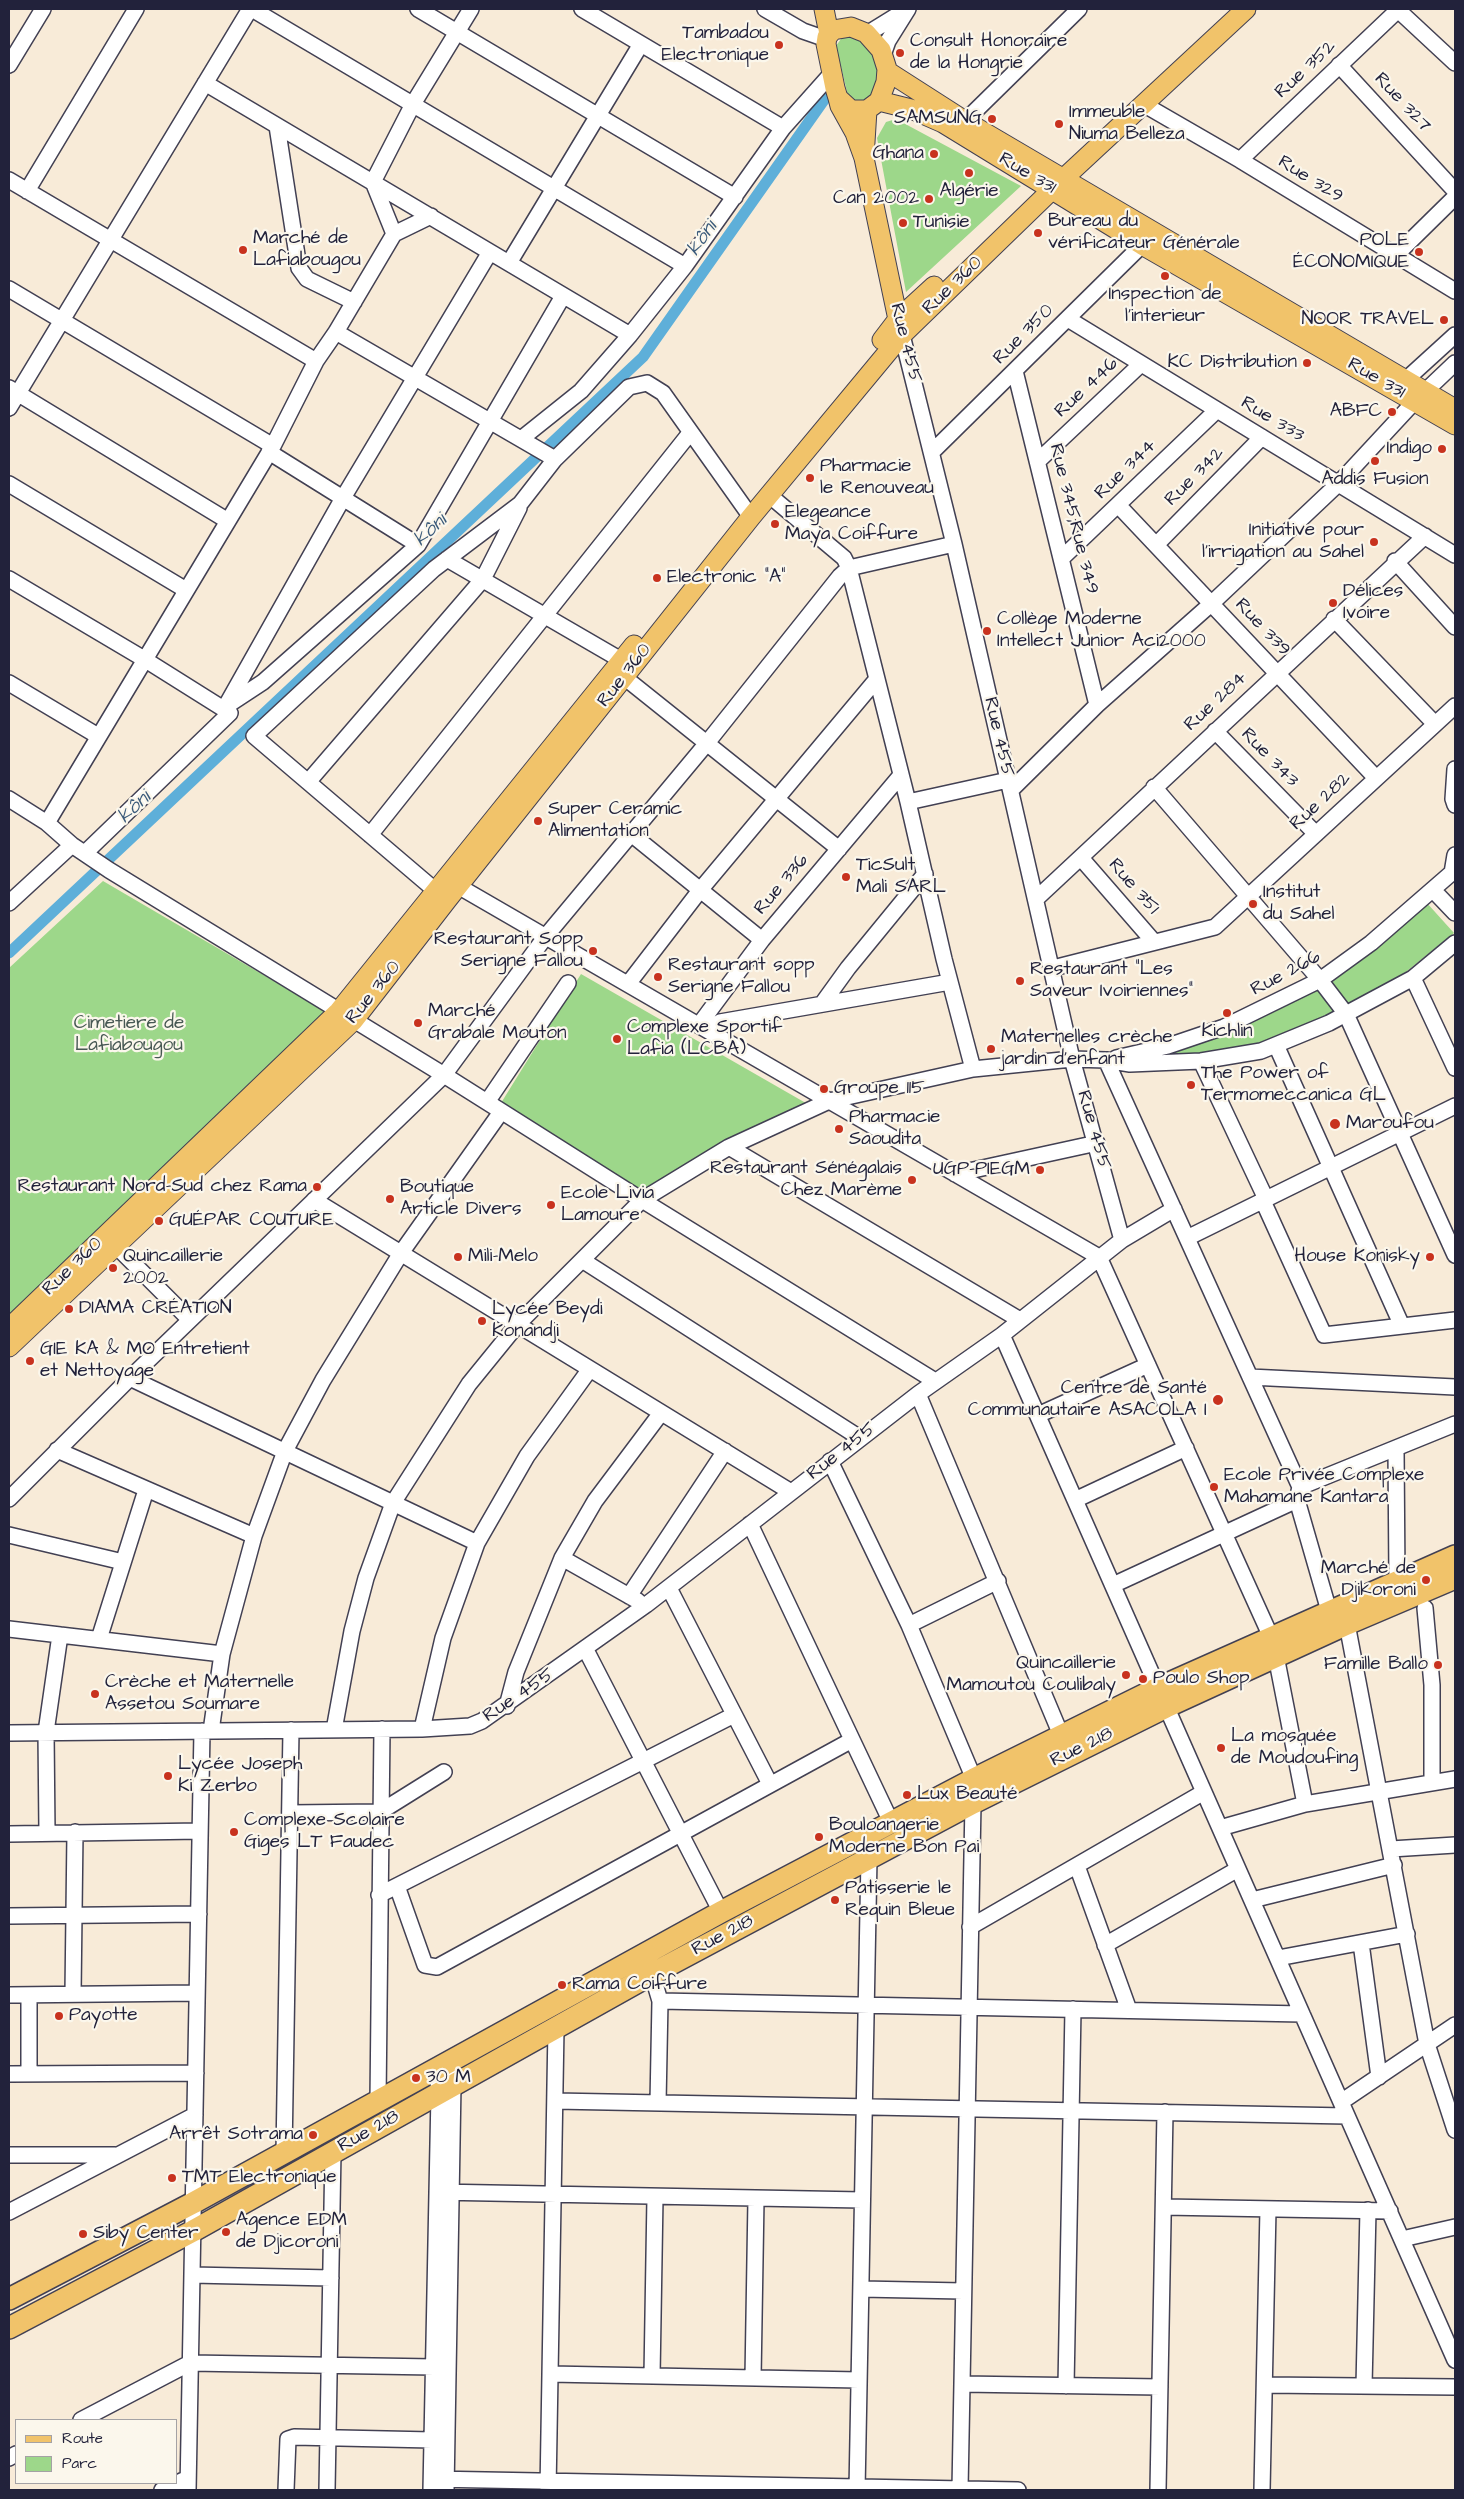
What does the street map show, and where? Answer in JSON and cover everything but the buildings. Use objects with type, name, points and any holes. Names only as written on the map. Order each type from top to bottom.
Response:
[{"type":"highway","name":"Rue 218","points":[[9,2328],[193,2231],[652,1974],[973,1803],[1166,1707],[1274,1647],[1329,1611],[1455,1556]]},
{"type":"highway","name":"Rue 218","points":[[9,2299],[284,2154],[721,1912],[1061,1735],[1158,1688],[1274,1647],[1347,1624],[1455,1578]]},
{"type":"main road","points":[[824,9],[830,66],[838,98],[855,133],[864,158]]},
{"type":"main road","points":[[832,9],[848,27]]},
{"type":"main road","points":[[1053,181],[1230,9]]},
{"type":"main road","name":"Rue 360","points":[[9,1347],[347,1016],[623,669],[900,327],[1053,181],[1143,104],[1246,9]]},
{"type":"main road","points":[[828,36],[841,27],[848,27],[867,34],[885,63],[884,89],[873,106],[850,110],[838,98]]},
{"type":"main road","name":"Rue 331","points":[[885,63],[964,121],[1142,244],[1400,385]]},
{"type":"main road","name":"Rue 331","points":[[873,106],[911,109],[943,123],[1053,181],[1421,397],[1455,424]]},
{"type":"main road","name":"Rue 455","points":[[873,106],[864,158],[900,327]]},
{"type":"main road","name":"Rue 360","points":[[748,514],[769,495],[900,327]]},
{"type":"main road","name":"Rue 331","points":[[1421,397],[1455,408]]},
{"type":"main road","name":"Rue 360","points":[[9,1328],[347,1016]]},
{"type":"street","points":[[9,65],[43,9]]},
{"type":"street","points":[[27,191],[136,9]]},
{"type":"street","points":[[9,408],[13,390],[62,320],[251,9],[685,266]]},
{"type":"street","points":[[418,9],[735,197]]},
{"type":"street","points":[[394,234],[373,182],[413,104],[470,9]]},
{"type":"street","points":[[582,9],[783,128]]},
{"type":"street","points":[[765,9],[803,31],[828,36]]},
{"type":"street","points":[[867,34],[907,9]]},
{"type":"street","points":[[885,63],[888,41],[907,9]]},
{"type":"street","points":[[964,121],[1078,9]]},
{"type":"street","points":[[1399,9],[1455,63]]},
{"type":"street","name":"Rue 352","points":[[1240,160],[1399,9]]},
{"type":"street","points":[[521,439],[581,391],[630,335],[685,266],[783,128],[830,66],[803,31]]},
{"type":"street","points":[[509,263],[641,44]]},
{"type":"street","name":"Rue 327","points":[[1339,65],[1455,191]]},
{"type":"street","points":[[205,83],[630,335]]},
{"type":"street","name":"Rue 329","points":[[1143,104],[1240,160],[1455,291]]},
{"type":"street","points":[[277,126],[299,268],[307,278],[354,302]]},
{"type":"street","points":[[9,180],[316,361]]},
{"type":"street","points":[[1396,256],[1455,197]]},
{"type":"street","points":[[46,822],[271,449],[316,361],[336,332],[394,234],[431,216]]},
{"type":"street","name":"Rue 350","points":[[932,452],[1068,320],[1142,244]]},
{"type":"street","points":[[225,707],[342,498],[490,252]]},
{"type":"street","points":[[9,289],[271,449],[342,498],[418,545]]},
{"type":"street","points":[[225,707],[263,682],[418,545],[563,296]]},
{"type":"street","name":"Rue 333","points":[[1068,320],[1455,554]]},
{"type":"street","name":"Rue 455","points":[[422,1729],[470,1726],[482,1722],[506,1706],[586,1650],[669,1588],[830,1461],[935,1381],[1002,1335],[1122,1240],[1097,1143],[1072,1059],[1053,968],[954,544],[900,327]]},
{"type":"street","points":[[336,332],[548,455]]},
{"type":"street","points":[[1400,385],[1455,335]]},
{"type":"street","name":"Rue 446","points":[[1038,461],[1141,364]]},
{"type":"street","points":[[908,802],[1010,785],[1211,604],[1338,484],[1455,364]]},
{"type":"street","name":"Rue 345;Rue 349","points":[[1015,371],[1097,705]]},
{"type":"street","points":[[308,782],[483,579],[520,504],[548,455],[629,387],[647,383],[663,393],[748,514]]},
{"type":"street","points":[[13,390],[228,521]]},
{"type":"street","name":"Rue 344","points":[[1062,558],[1217,410]]},
{"type":"street","points":[[370,835],[690,433]]},
{"type":"street","name":"Rue 342","points":[[1156,545],[1262,437]]},
{"type":"street","points":[[9,484],[186,590]]},
{"type":"street","points":[[769,495],[844,558],[849,568],[973,1069]]},
{"type":"street","points":[[520,504],[447,559],[254,736],[370,835],[447,892],[546,936],[1099,1257],[1225,1533],[1274,1647],[1305,1804]]},
{"type":"street","name":"Rue 339","points":[[1118,505],[1376,778]]},
{"type":"street","name":"Rue 284","points":[[1036,899],[1082,858],[1154,787],[1395,561],[1425,536]]},
{"type":"street","points":[[9,1499],[14,1482],[57,1450],[444,1075],[546,936],[707,743],[840,576],[849,568],[954,544]]},
{"type":"street","points":[[447,559],[544,616],[623,669],[707,743],[839,848]]},
{"type":"street","points":[[1395,561],[1455,627]]},
{"type":"street","points":[[9,579],[225,707],[230,713],[97,861]]},
{"type":"street","points":[[1334,618],[1435,724]]},
{"type":"street","points":[[628,984],[701,889],[876,680]]},
{"type":"street","points":[[9,683],[98,736]]},
{"type":"street","name":"Rue 282","points":[[1154,942],[1214,927],[1455,706]]},
{"type":"street","name":"Rue 343","points":[[1215,731],[1316,834]]},
{"type":"street","points":[[1455,770],[1453,798],[1455,805]]},
{"type":"street","name":"Rue 336","points":[[704,1028],[762,940],[900,775]]},
{"type":"street","points":[[1154,787],[1320,980],[1346,1014],[1455,1255]]},
{"type":"street","points":[[9,799],[46,822],[72,845],[97,861],[935,1381]]},
{"type":"street","points":[[630,833],[762,940]]},
{"type":"street","points":[[9,903],[72,845]]},
{"type":"street","points":[[1453,872],[1455,855]]},
{"type":"street","name":"Rue 351","points":[[1082,858],[1154,942]]},
{"type":"street","name":"Rue 266","points":[[1106,1060],[1168,1046],[1224,1027],[1320,980],[1336,970],[1453,872]]},
{"type":"street","points":[[822,1004],[848,968],[925,874]]},
{"type":"street","points":[[1433,890],[1455,913]]},
{"type":"street","points":[[1053,968],[1154,942]]},
{"type":"street","name":"Rue 266","points":[[334,1730],[357,1614],[384,1522],[393,1503],[469,1384],[517,1325],[642,1200],[728,1147],[829,1101],[973,1069],[1072,1059],[1106,1060],[1130,1064],[1201,1061],[1261,1051],[1346,1014],[1413,978],[1455,945]]},
{"type":"street","points":[[1413,978],[1455,1068]]},
{"type":"street","points":[[704,1028],[720,1022],[950,982]]},
{"type":"street","points":[[487,1102],[568,983]]},
{"type":"street","points":[[1276,1044],[1402,1326]]},
{"type":"street","points":[[1106,1060],[1250,1377],[1299,1493],[1329,1611]]},
{"type":"street","points":[[1201,1061],[1324,1335],[1455,1320]]},
{"type":"street","points":[[1187,1238],[1455,1106]]},
{"type":"street","points":[[162,2490],[188,2484],[200,1831],[206,1731],[222,1654],[254,1536],[285,1451],[323,1380],[401,1254],[501,1112]]},
{"type":"street","points":[[955,1174],[1097,1143]]},
{"type":"street","points":[[728,1147],[1020,1320]]},
{"type":"street","points":[[314,1200],[791,1492]]},
{"type":"street","points":[[1122,1240],[1174,1209]]},
{"type":"street","points":[[115,1245],[190,1320]]},
{"type":"street","points":[[582,1260],[860,1438]]},
{"type":"street","points":[[1002,1335],[1402,2239],[1450,2333],[1455,2360]]},
{"type":"street","points":[[1038,1416],[1148,1365]]},
{"type":"street","points":[[9,1733],[422,1729],[443,1638],[478,1543],[527,1456],[590,1369]]},
{"type":"street","points":[[1250,1377],[1455,1387]]},
{"type":"street","points":[[130,1378],[478,1543]]},
{"type":"street","points":[[918,1394],[1061,1735]]},
{"type":"street","points":[[506,1706],[516,1672],[562,1558],[595,1501],[661,1413]]},
{"type":"street","points":[[1113,1585],[1225,1533],[1299,1493],[1455,1424]]},
{"type":"street","points":[[1075,1500],[1186,1448]]},
{"type":"street","points":[[1396,1449],[1397,1581]]},
{"type":"street","points":[[57,1450],[254,1536]]},
{"type":"street","points":[[629,1596],[725,1451]]},
{"type":"street","points":[[830,1461],[910,1625],[974,1779]]},
{"type":"street","points":[[99,1639],[146,1490]]},
{"type":"street","points":[[750,1524],[891,1822]]},
{"type":"street","points":[[9,1535],[123,1562]]},
{"type":"street","points":[[562,1558],[646,1605]]},
{"type":"street","points":[[910,1625],[998,1581]]},
{"type":"street","points":[[669,1588],[770,1784]]},
{"type":"street","points":[[1425,1608],[1432,1685],[1432,1782]]},
{"type":"street","points":[[1347,1624],[1428,2044],[1451,2102],[1455,2130]]},
{"type":"street","points":[[9,1629],[222,1654]]},
{"type":"street","points":[[47,1833],[46,1732],[60,1635]]},
{"type":"street","points":[[586,1650],[721,1912]]},
{"type":"street","points":[[379,1895],[734,1714]]},
{"type":"street","points":[[378,2101],[382,1729]]},
{"type":"street","points":[[284,2154],[291,1730]]},
{"type":"street","points":[[397,1886],[425,1965],[437,1967],[680,1832],[852,1740]]},
{"type":"street","points":[[290,1813],[380,1812],[444,1772]]},
{"type":"street","points":[[1220,1828],[1305,1804],[1455,1779]]},
{"type":"street","points":[[970,1927],[1204,1792]]},
{"type":"street","points":[[960,2489],[973,1803]]},
{"type":"street","points":[[9,1834],[200,1831]]},
{"type":"street","points":[[74,1994],[75,1832]]},
{"type":"street","points":[[857,2489],[869,1858],[858,1839]]},
{"type":"street","points":[[1391,1849],[1455,1845]]},
{"type":"street","points":[[1252,1900],[1394,1865]]},
{"type":"street","points":[[1077,1866],[1129,2010]]},
{"type":"street","points":[[1106,1945],[1238,1869]]},
{"type":"street","points":[[9,1916],[199,1914]]},
{"type":"street","points":[[1278,1958],[1407,1934]]},
{"type":"street","points":[[1361,1942],[1379,2077]]},
{"type":"street","points":[[652,1974],[660,2001],[658,2103]]},
{"type":"street","points":[[9,1995],[197,1993]]},
{"type":"street","points":[[28,1994],[29,2074]]},
{"type":"street","points":[[660,2001],[1302,2014]]},
{"type":"street","points":[[1066,2386],[1073,2009]]},
{"type":"street","points":[[555,2101],[1165,2112],[1344,2109],[1379,2077],[1455,2025]]},
{"type":"street","points":[[548,2486],[556,2028]]},
{"type":"street","points":[[439,2485],[446,2089],[444,2064]]},
{"type":"street","points":[[9,2074],[196,2073]]},
{"type":"street","points":[[1158,2490],[1165,2112]]},
{"type":"street","points":[[9,2212],[195,2115]]},
{"type":"street","points":[[327,2490],[333,2151]]},
{"type":"street","points":[[9,2154],[117,2155]]},
{"type":"street","points":[[444,2193],[862,2200]]},
{"type":"street","points":[[439,2485],[432,2440],[444,2193]]},
{"type":"street","points":[[652,2376],[655,2197]]},
{"type":"street","points":[[753,2378],[756,2198]]},
{"type":"street","points":[[1164,2207],[1390,2211]]},
{"type":"street","points":[[1262,2490],[1268,2209]]},
{"type":"street","points":[[1364,2386],[1368,2210]]},
{"type":"street","points":[[1402,2239],[1455,2227]]},
{"type":"street","points":[[192,2275],[331,2278]]},
{"type":"street","points":[[861,2289],[964,2290]]},
{"type":"street","points":[[83,2419],[190,2363],[434,2368]]},
{"type":"street","points":[[550,2374],[859,2380]]},
{"type":"street","points":[[962,2384],[1160,2387]]},
{"type":"street","points":[[1264,2385],[1455,2387]]},
{"type":"street","points":[[286,2490],[288,2439],[294,2437],[432,2440]]},
{"type":"street","points":[[439,2485],[1018,2490]]},
{"type":"green space","points":[[849,34],[870,46],[880,67],[878,88],[866,104],[849,100],[836,46],[843,36]]},
{"type":"green space","points":[[896,119],[1021,186],[906,292],[877,138],[886,122]]},
{"type":"green space","name":"Cimetiere de Lafiabougou","points":[[103,881],[325,1011],[9,1315],[9,968]]},
{"type":"green space","points":[[1426,902],[1454,933],[1391,984],[1341,1011],[1261,1045],[1228,1052],[1140,1061],[1250,1018]]},
{"type":"green space","name":"Complexe Sportif Lafia (LCBA)","points":[[581,974],[811,1106],[644,1192],[501,1103]]},
{"type":"waterway","name":"kôni","points":[[9,953],[643,357],[829,93]]},
{"type":"place","name":"Tambadou Electronique","points":[[779,45]]},
{"type":"place","name":"Consult Honoraire de la Hongrie","points":[[900,53]]},
{"type":"place","name":"SAMSUNG","points":[[992,119]]},
{"type":"place","name":"Immeuble Niuma Belleza","points":[[1059,124]]},
{"type":"place","name":"Ghana","points":[[934,154]]},
{"type":"place","name":"Algérie","points":[[969,173]]},
{"type":"place","name":"Can 2002","points":[[929,199]]},
{"type":"place","name":"Tunisie","points":[[903,223]]},
{"type":"place","name":"Bureau du vérificateur Générale","points":[[1038,233]]},
{"type":"place","name":"Marché de Lafiabougou","points":[[243,250]]},
{"type":"place","name":"POLE ÉCONOMIQUE","points":[[1419,252]]},
{"type":"place","name":"Inspection de l'interieur","points":[[1165,276]]},
{"type":"place","name":"NOOR TRAVEL","points":[[1444,320]]},
{"type":"place","name":"KC Distribution","points":[[1307,363]]},
{"type":"place","name":"ABFC","points":[[1392,412]]},
{"type":"place","name":"Indigo","points":[[1442,449]]},
{"type":"place","name":"Addis Fusion","points":[[1375,461]]},
{"type":"place","name":"Pharmacie le Renouveau","points":[[810,478]]},
{"type":"place","name":"Elegeance Maya Coiffure","points":[[775,524]]},
{"type":"place","name":"Initiative pour l'irrigation au Sahel","points":[[1374,542]]},
{"type":"place","name":"Electronic \"A\"","points":[[657,578]]},
{"type":"place","name":"Délices Ivoire","points":[[1333,603]]},
{"type":"place","name":"Collège Moderne Intellect Junior Aci2000","points":[[987,631]]},
{"type":"place","name":"Super Ceramic Alimentation","points":[[538,821]]},
{"type":"place","name":"TicSult Mali SARL","points":[[846,877]]},
{"type":"place","name":"Institut du Sahel","points":[[1253,904]]},
{"type":"place","name":"Restaurant Sopp Serigne Fallou","points":[[593,951]]},
{"type":"place","name":"Restaurant sopp Serigne Fallou","points":[[658,977]]},
{"type":"place","name":"Restaurant \"Les Saveur Ivoiriennes\"","points":[[1020,981]]},
{"type":"place","name":"Kichlin","points":[[1227,1013]]},
{"type":"place","name":"Marché Grabale Mouton","points":[[418,1023]]},
{"type":"place","name":"Complexe Sportif Lafia (LCBA)","points":[[617,1039]]},
{"type":"place","name":"Maternelles crèche jardin d'enfant","points":[[991,1049]]},
{"type":"place","name":"The Power of Termomeccanica GL","points":[[1191,1085]]},
{"type":"place","name":"Groupe 115","points":[[824,1089]]},
{"type":"place","name":"Maroufou","points":[[1335,1124]]},
{"type":"place","name":"Pharmacie Saoudita","points":[[839,1129]]},
{"type":"place","name":"UGP-PIEGM","points":[[1040,1170]]},
{"type":"place","name":"Restaurant Sénégalais Chez Marème","points":[[912,1180]]},
{"type":"place","name":"Restaurant Nord-Sud chez Rama","points":[[317,1187]]},
{"type":"place","name":"Boutique Article Divers","points":[[390,1199]]},
{"type":"place","name":"Ecole Livia Lamoure","points":[[551,1205]]},
{"type":"place","name":"GUÉPAR COUTURE","points":[[159,1221]]},
{"type":"place","name":"Mili-Melo","points":[[458,1257]]},
{"type":"place","name":"House Konisky","points":[[1430,1257]]},
{"type":"place","name":"Quincaillerie 2002","points":[[113,1268]]},
{"type":"place","name":"DIAMA CRÉATION","points":[[69,1309]]},
{"type":"place","name":"Lycée Beydi Konandji","points":[[482,1321]]},
{"type":"place","name":"GIE KA & MO Entretient et Nettoyage","points":[[30,1361]]},
{"type":"place","name":"Centre de Santé Communautaire ASACOLA I","points":[[1218,1400]]},
{"type":"place","name":"Ecole Privée Complexe Mahamane Kantara","points":[[1214,1487]]},
{"type":"place","name":"Marché de Djikoroni","points":[[1426,1580]]},
{"type":"place","name":"Famille Ballo","points":[[1438,1665]]},
{"type":"place","name":"Quincaillerie Mamoutou Coulibaly","points":[[1126,1675]]},
{"type":"place","name":"Poulo Shop","points":[[1143,1679]]},
{"type":"place","name":"Crèche et Maternelle Assetou Soumare","points":[[95,1694]]},
{"type":"place","name":"La mosquée de Moudoufing","points":[[1221,1748]]},
{"type":"place","name":"Lycée Joseph Ki Zerbo","points":[[168,1776]]},
{"type":"place","name":"Lux Beauté","points":[[907,1795]]},
{"type":"place","name":"Complexe Scolaire Giges LT Faudec","points":[[234,1832]]},
{"type":"place","name":"Bouloangerie Moderne Bon Pai","points":[[819,1837]]},
{"type":"place","name":"Patisserie le Requin Bleue","points":[[835,1900]]},
{"type":"place","name":"Rama Coiffure","points":[[562,1985]]},
{"type":"place","name":"Payotte","points":[[59,2016]]},
{"type":"place","name":"30 M","points":[[416,2078]]},
{"type":"place","name":"Arrêt Sotrama","points":[[313,2135]]},
{"type":"place","name":"TMT Electronique","points":[[172,2178]]},
{"type":"place","name":"Agence EDM de Djicoroni","points":[[226,2232]]},
{"type":"place","name":"Siby Center","points":[[83,2234]]}]
